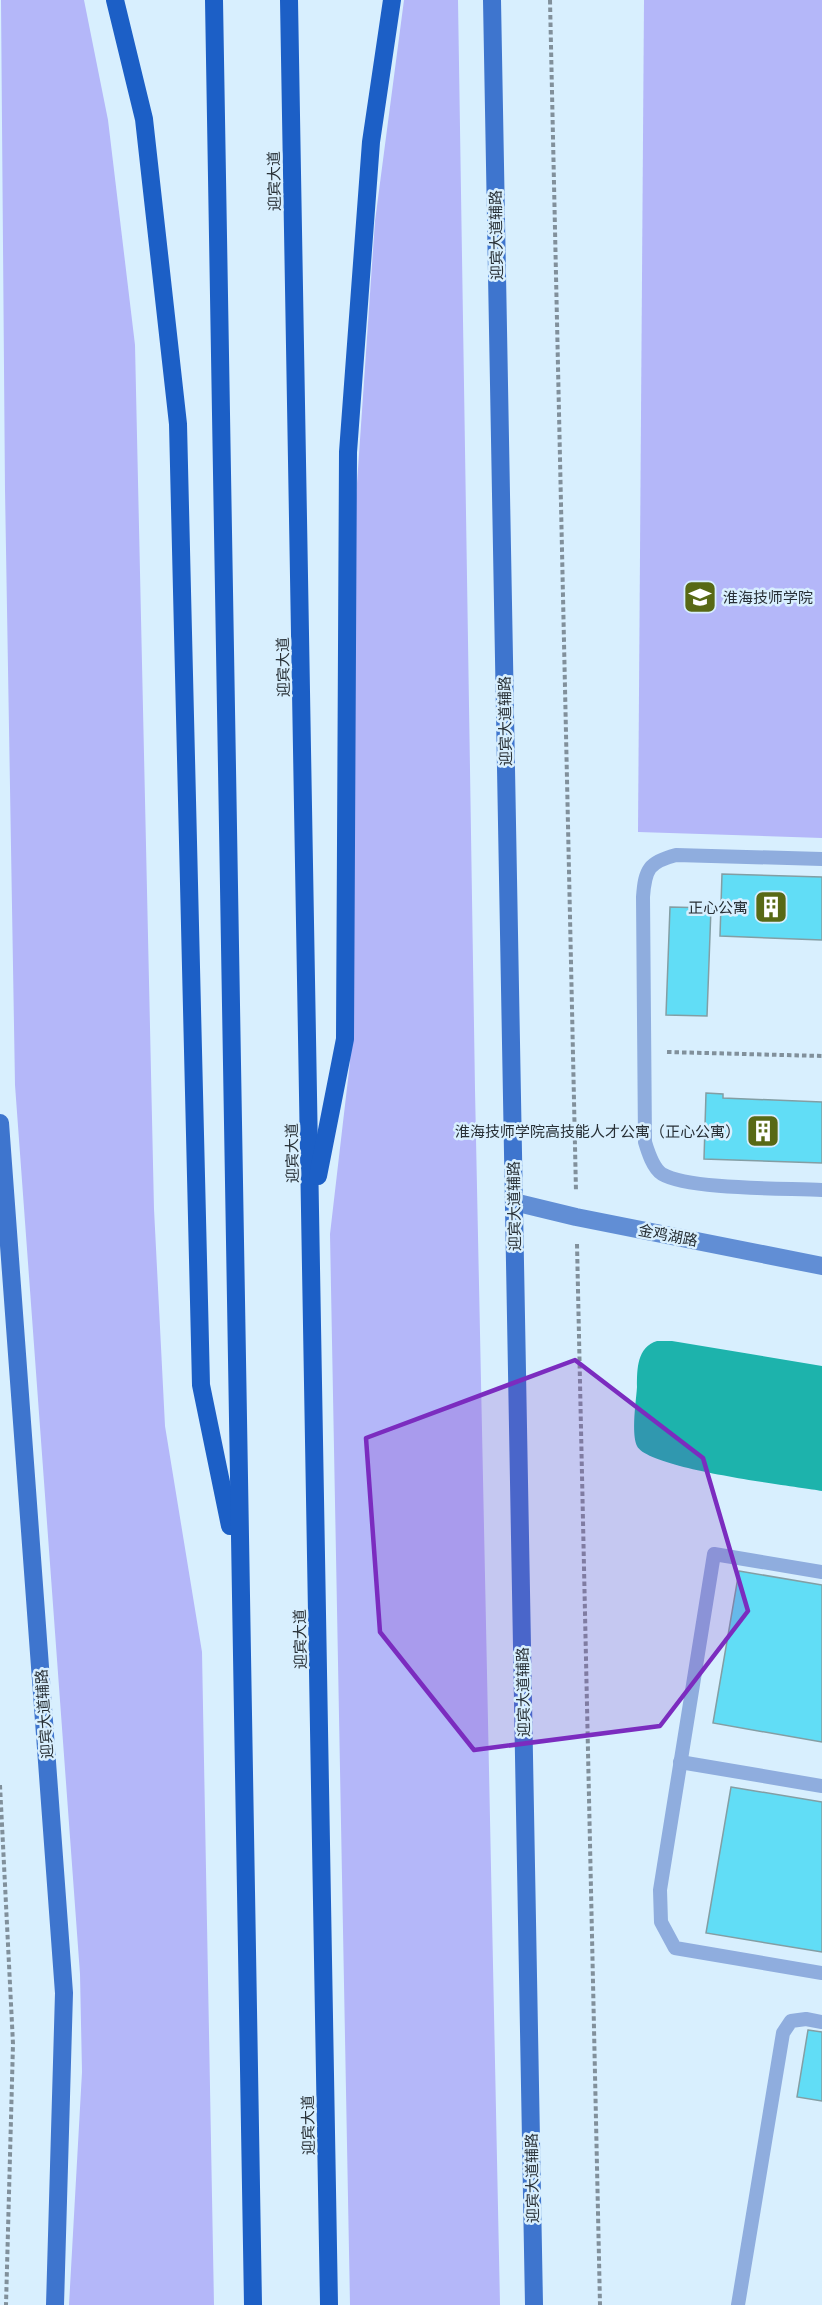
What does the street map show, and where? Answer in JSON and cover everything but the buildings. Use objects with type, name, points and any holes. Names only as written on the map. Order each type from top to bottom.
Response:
[{"type":"highway","points":[[115,0],[144,119],[178,424],[201,1385],[239,1568]]},
{"type":"highway","points":[[214,0],[253,2305]]},
{"type":"highway","name":"迎宾大道","points":[[289,0],[329,2305]]},
{"type":"highway","points":[[311,1213],[345,1039],[348,452],[371,142],[392,0]]},
{"type":"main road","name":"迎宾大道辅路","points":[[492,0],[534,2305]]},
{"type":"main road","name":"迎宾大道辅路","points":[[0,1124],[64,1993],[55,2305]]},
{"type":"street","name":"金鸡湖路","points":[[514,1202],[576,1217],[822,1266]]},
{"type":"lane","points":[[822,859],[676,855],[662,859],[650,868],[644,877],[643,897],[645,1142],[650,1158],[661,1173],[697,1184],[822,1190]]},
{"type":"lane","points":[[822,1572],[714,1554],[660,1890],[661,1922],[675,1948],[822,1973]]},
{"type":"lane","points":[[680,1762],[822,1786]]},
{"type":"lane","points":[[738,2305],[783,2034],[792,2021],[806,2019],[822,2022]]},
{"type":"path","points":[[550,0],[600,2305]]},
{"type":"path","points":[[644,1051],[822,1056]]},
{"type":"path","points":[[0,1785],[13,2044],[6,2305]]},
{"type":"highlighted area","points":[[575,1360],[703,1458],[748,1611],[660,1726],[474,1750],[380,1632],[366,1438]]},
{"type":"shaded area","points":[[1,0],[84,0],[108,120],[135,345],[154,1209],[165,1426],[202,1652],[214,2305],[69,2305],[82,2072],[80,1974],[15,1085],[5,490]]},
{"type":"shaded area","points":[[404,0],[458,0],[475,1090],[500,2305],[350,2305],[330,1234],[350,1062],[356,498],[375,221]]},
{"type":"shaded area","points":[[644,0],[822,0],[822,838],[638,832]]},
{"type":"shaded area","points":[[657,1341],[672,1341],[822,1366],[822,1491],[692,1469],[666,1462],[647,1454],[637,1446],[634,1426],[638,1366],[645,1348]]},
{"type":"place","name":"淮海技师学院","points":[[700,597]]},
{"type":"place","name":"正心公寓","points":[[771,907]]},
{"type":"place","name":"淮海技师学院高技能人才公寓（正心公寓）","points":[[763,1131]]}]
